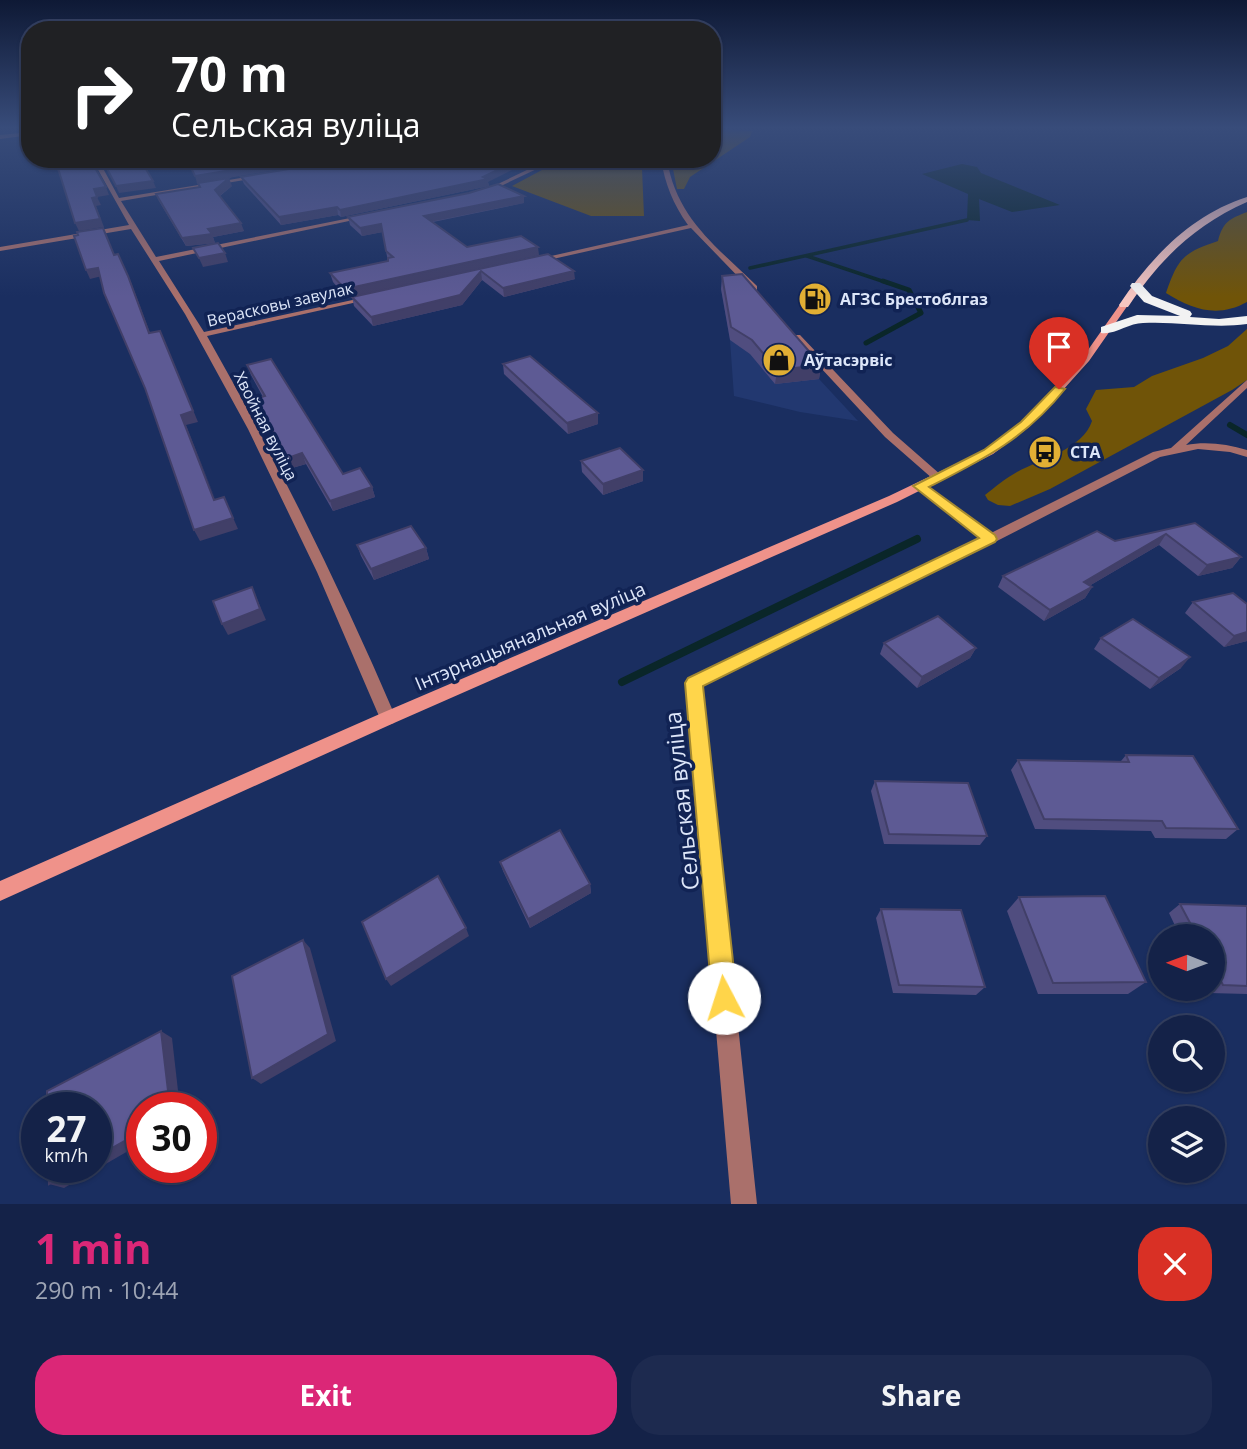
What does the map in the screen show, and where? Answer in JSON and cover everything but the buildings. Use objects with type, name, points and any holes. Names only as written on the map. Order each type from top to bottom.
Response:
[{"type":"highway","points":[[1136,286],[1147,299],[1172,309],[1197,318],[1233,323]]},
{"type":"highway","points":[[1124,305],[1208,322],[1233,323],[1247,320]]},
{"type":"highway","points":[[1106,330],[1134,319],[1233,323]]},
{"type":"main road","points":[[1124,305],[1156,261],[1191,228],[1226,207],[1247,199]]},
{"type":"main road","name":"Інтэрнацыянальная вуліца","points":[[0,891],[920,486],[989,452],[1025,425],[1059,389],[1124,305]]},
{"type":"street","name":"Хвойная вуліца","points":[[109,185],[132,227],[201,335],[352,632],[388,718]]},
{"type":"street","points":[[117,200],[209,185]]},
{"type":"street","points":[[480,193],[497,185]]},
{"type":"street","points":[[668,185],[671,195],[692,226],[758,293]]},
{"type":"street","points":[[153,260],[372,216]]},
{"type":"street","points":[[528,263],[692,226]]},
{"type":"street","points":[[0,249],[132,227]]},
{"type":"street","name":"Верасковы завулак","points":[[201,335],[379,296]]},
{"type":"street","points":[[791,330],[889,435],[937,477]]},
{"type":"street","points":[[1176,448],[1247,383]]},
{"type":"street","points":[[920,486],[990,539],[1157,454],[1176,448],[1198,446],[1231,449],[1247,454]]},
{"type":"street","name":"Сельская вуліца","points":[[744,1204],[694,683],[990,539]]},
{"type":"shaded area","points":[[643,185],[644,216],[591,216],[512,186]]},
{"type":"shaded area","points":[[676,185],[686,185],[684,189],[677,189]]},
{"type":"shaded area","points":[[948,185],[1011,185],[1060,205],[1012,212],[979,199],[980,221],[967,220],[968,194]]},
{"type":"shaded area","points":[[1247,212],[1247,302],[1226,310],[1206,310],[1186,304],[1166,293],[1174,272],[1183,259],[1196,249],[1218,241],[1228,222]]},
{"type":"shaded area","points":[[721,289],[819,379],[858,421],[800,412],[734,396],[730,340]]},
{"type":"shaded area","points":[[1247,329],[1247,380],[1232,390],[1050,489],[1010,506],[998,505],[988,500],[985,495],[1009,477],[1080,439],[1092,421],[1086,409],[1096,390],[1134,387],[1152,376],[1228,346]]},
{"type":"waterway","points":[[750,268],[967,220]]},
{"type":"waterway","points":[[807,256],[888,283]]},
{"type":"waterway","points":[[866,343],[921,313],[909,290],[883,281]]},
{"type":"waterway","points":[[1230,425],[1247,435]]},
{"type":"waterway","points":[[622,682],[917,539]]},
{"type":"place","name":"АГЗС Брестоблгаз","points":[[815,299]]},
{"type":"place","name":"Аўтасэрвіс","points":[[779,360]]},
{"type":"place","name":"СТА","points":[[1045,452]]},
{"type":"route","points":[[724,998],[694,683],[990,539],[920,486],[989,452],[1025,425],[1059,389]]}]
